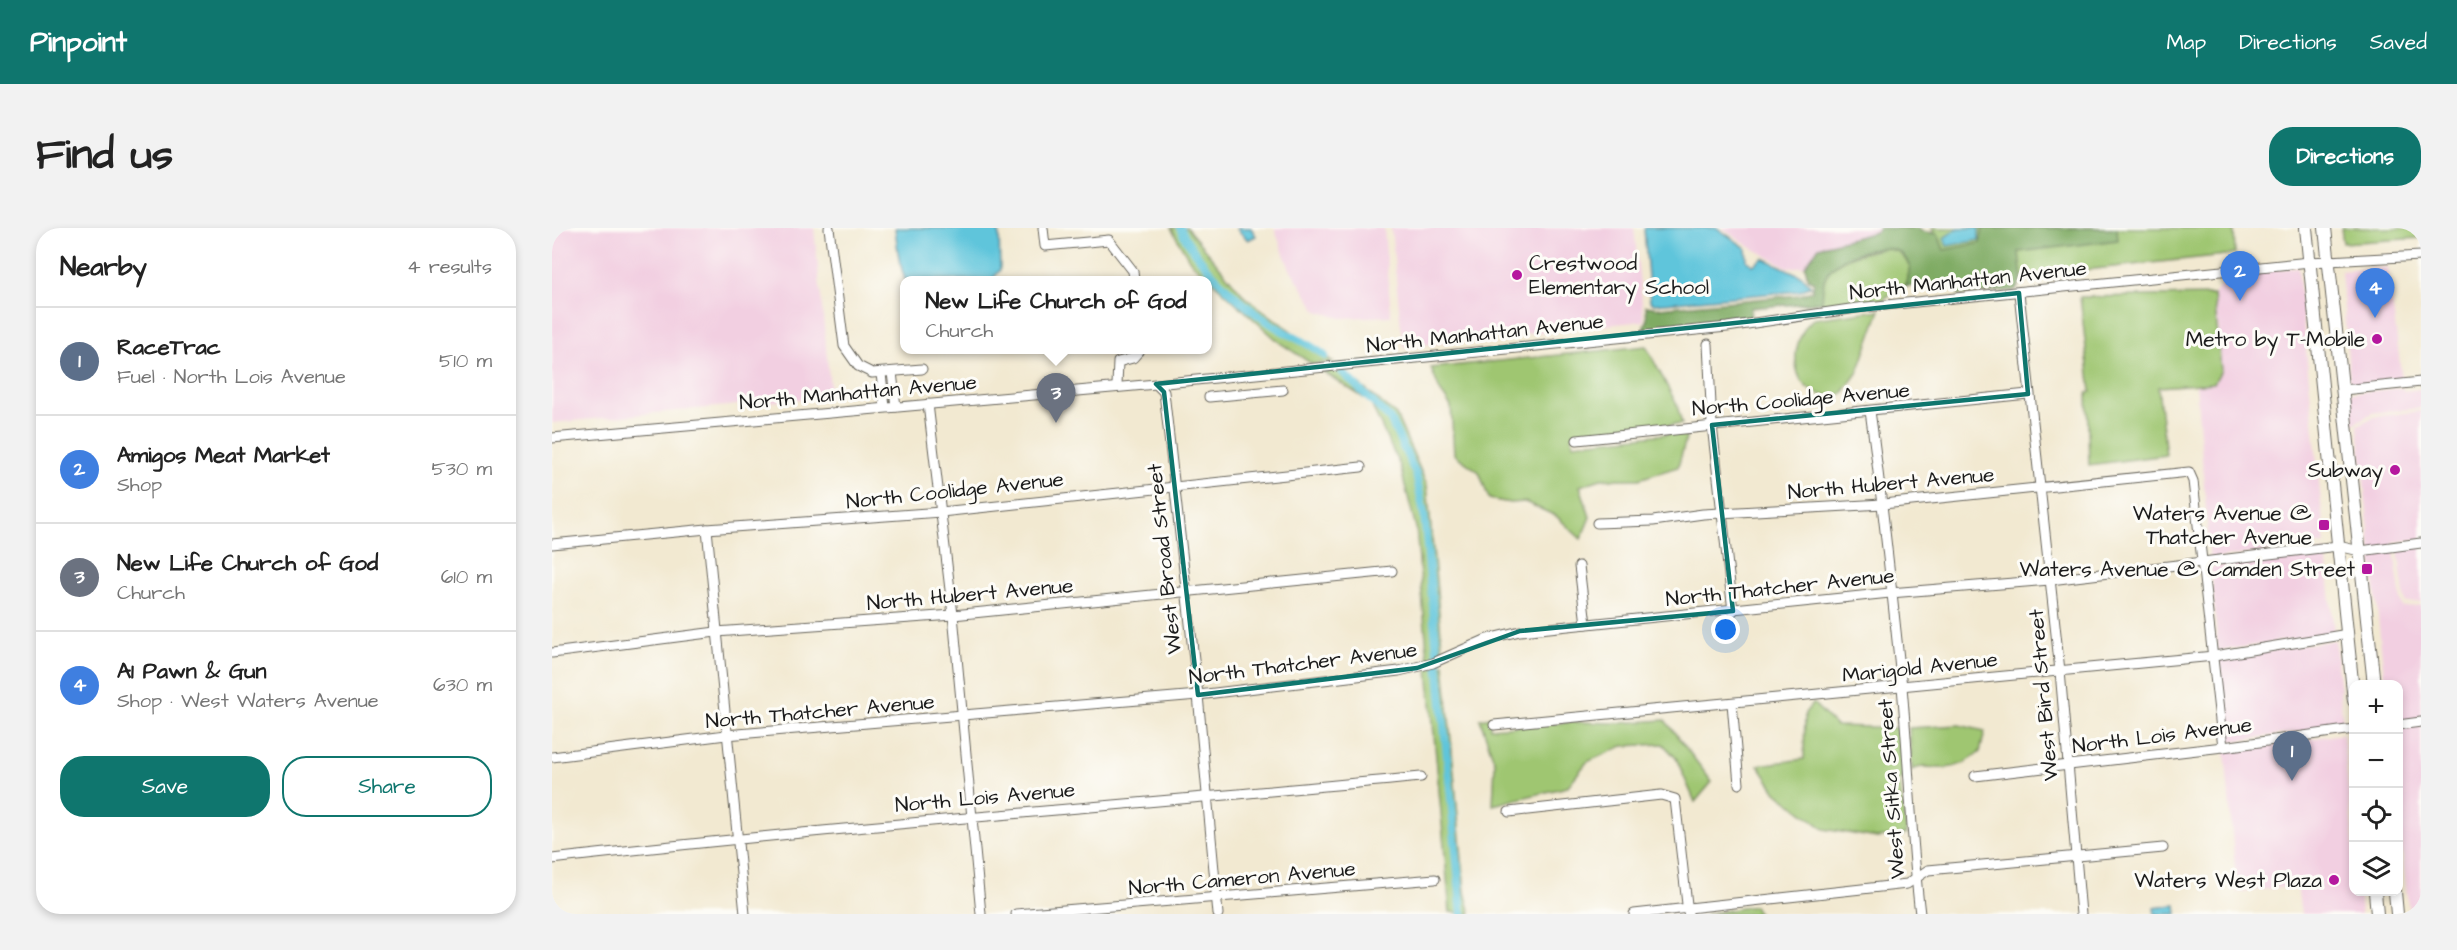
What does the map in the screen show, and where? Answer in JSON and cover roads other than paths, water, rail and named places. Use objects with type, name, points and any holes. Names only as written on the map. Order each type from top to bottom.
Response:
[{"type":"main road","points":[[2306,228],[2352,680]]},
{"type":"main road","points":[[2325,228],[2374,680]]},
{"type":"main road","points":[[2350,657],[2356,680]]},
{"type":"main road","points":[[2375,896],[2377,914]]},
{"type":"main road","points":[[2395,896],[2397,914]]},
{"type":"street","points":[[829,228],[844,346],[858,366],[881,374],[922,369]]},
{"type":"street","points":[[1043,228],[1045,246],[1110,240],[1133,271],[1134,276]]},
{"type":"street","name":"North Manhattan Avenue","points":[[552,438],[1118,385],[1156,384],[1727,327],[1857,308],[2310,262],[2421,256]]},
{"type":"street","name":"West Bird Street","points":[[2019,293],[2028,394],[2060,671],[2081,914]]},
{"type":"street","points":[[1708,344],[1712,425],[1724,514],[1733,611]]},
{"type":"street","points":[[1118,385],[1118,362],[1133,358],[1136,354]]},
{"type":"street","points":[[892,372],[896,406]]},
{"type":"street","points":[[881,374],[885,407]]},
{"type":"street","points":[[1244,375],[1246,393]]},
{"type":"street","points":[[2343,390],[2421,382]]},
{"type":"street","name":"West Broad Street","points":[[1156,384],[1164,392],[1198,695],[1218,914]]},
{"type":"street","points":[[1209,397],[1283,390]]},
{"type":"street","name":"North Coolidge Avenue","points":[[1577,440],[2028,394]]},
{"type":"street","points":[[928,404],[952,615],[981,914]]},
{"type":"street","name":"West Sitka Street","points":[[1870,411],[1883,504],[1890,593],[1902,687],[1920,914]]},
{"type":"street","name":"North Coolidge Avenue","points":[[552,544],[707,529],[941,512],[1361,466]]},
{"type":"street","name":"North Hubert Avenue","points":[[1597,523],[1653,521],[1703,514],[1883,504],[2189,472],[2193,481],[2203,564]]},
{"type":"street","points":[[707,529],[745,914]]},
{"type":"street","points":[[2338,546],[2360,551],[2421,543]]},
{"type":"street","name":"North Thatcher Avenue","points":[[552,757],[726,735],[961,717],[1198,695],[1399,671],[1447,659],[1487,639],[1509,633],[1890,593],[2050,580],[2203,564],[2338,546]]},
{"type":"street","points":[[2203,564],[2223,747]]},
{"type":"street","points":[[1579,566],[1586,624]]},
{"type":"street","name":"North Hubert Avenue","points":[[552,652],[716,632],[952,615],[1392,571]]},
{"type":"street","name":"Marigold Avenue","points":[[1494,724],[2214,656],[2348,634]]},
{"type":"street","points":[[1732,703],[1739,784]]},
{"type":"street","points":[[2403,725],[2421,723]]},
{"type":"street","name":"North Lois Avenue","points":[[1975,776],[2349,730]]},
{"type":"street","name":"North Lois Avenue","points":[[552,859],[737,838],[971,816],[1207,798],[1421,777]]},
{"type":"street","points":[[1509,812],[1661,795],[1675,799],[1688,911]]},
{"type":"street","points":[[1634,914],[1688,911],[1907,884],[1928,870],[2163,848]]},
{"type":"street","name":"North Cameron Avenue","points":[[1016,914],[1435,879]]},
{"type":"water","points":[[895,228],[999,228],[1000,270],[995,276],[904,276]]},
{"type":"water","points":[[1236,228],[1251,228],[1256,236],[1248,240]]},
{"type":"water","points":[[1644,228],[1717,228],[1746,248],[1747,261],[1753,265],[1763,258],[1802,276],[1811,286],[1800,291],[1654,304],[1650,301]]},
{"type":"water","points":[[1958,228],[1979,228],[1979,240],[1947,246],[1944,238]]},
{"type":"water","points":[[2176,905],[2177,914],[2155,914],[2154,908]]},
{"type":"waterway","points":[[1180,228],[1208,269],[1233,295],[1279,329],[1325,356]]},
{"type":"waterway","points":[[1341,371],[1390,419],[1416,474],[1424,514],[1462,914]]},
{"type":"place","name":"Crestwood Elementary School","points":[[1517,275]]},
{"type":"place","name":"Amigos Meat Market","points":[[2240,301]]},
{"type":"place","name":"A1 Pawn & Gun","points":[[2375,318]]},
{"type":"place","name":"Metro by T-Mobile","points":[[2377,339]]},
{"type":"place","name":"New Life Church of God","points":[[1056,423]]},
{"type":"place","name":"Subway","points":[[2395,470]]},
{"type":"place","name":"Waters Avenue @ Thatcher Avenue","points":[[2324,525]]},
{"type":"place","name":"Waters Avenue @ Camden Street","points":[[2367,569]]},
{"type":"place","name":"RaceTrac","points":[[2292,781]]},
{"type":"place","name":"Waters West Plaza","points":[[2334,880]]}]
